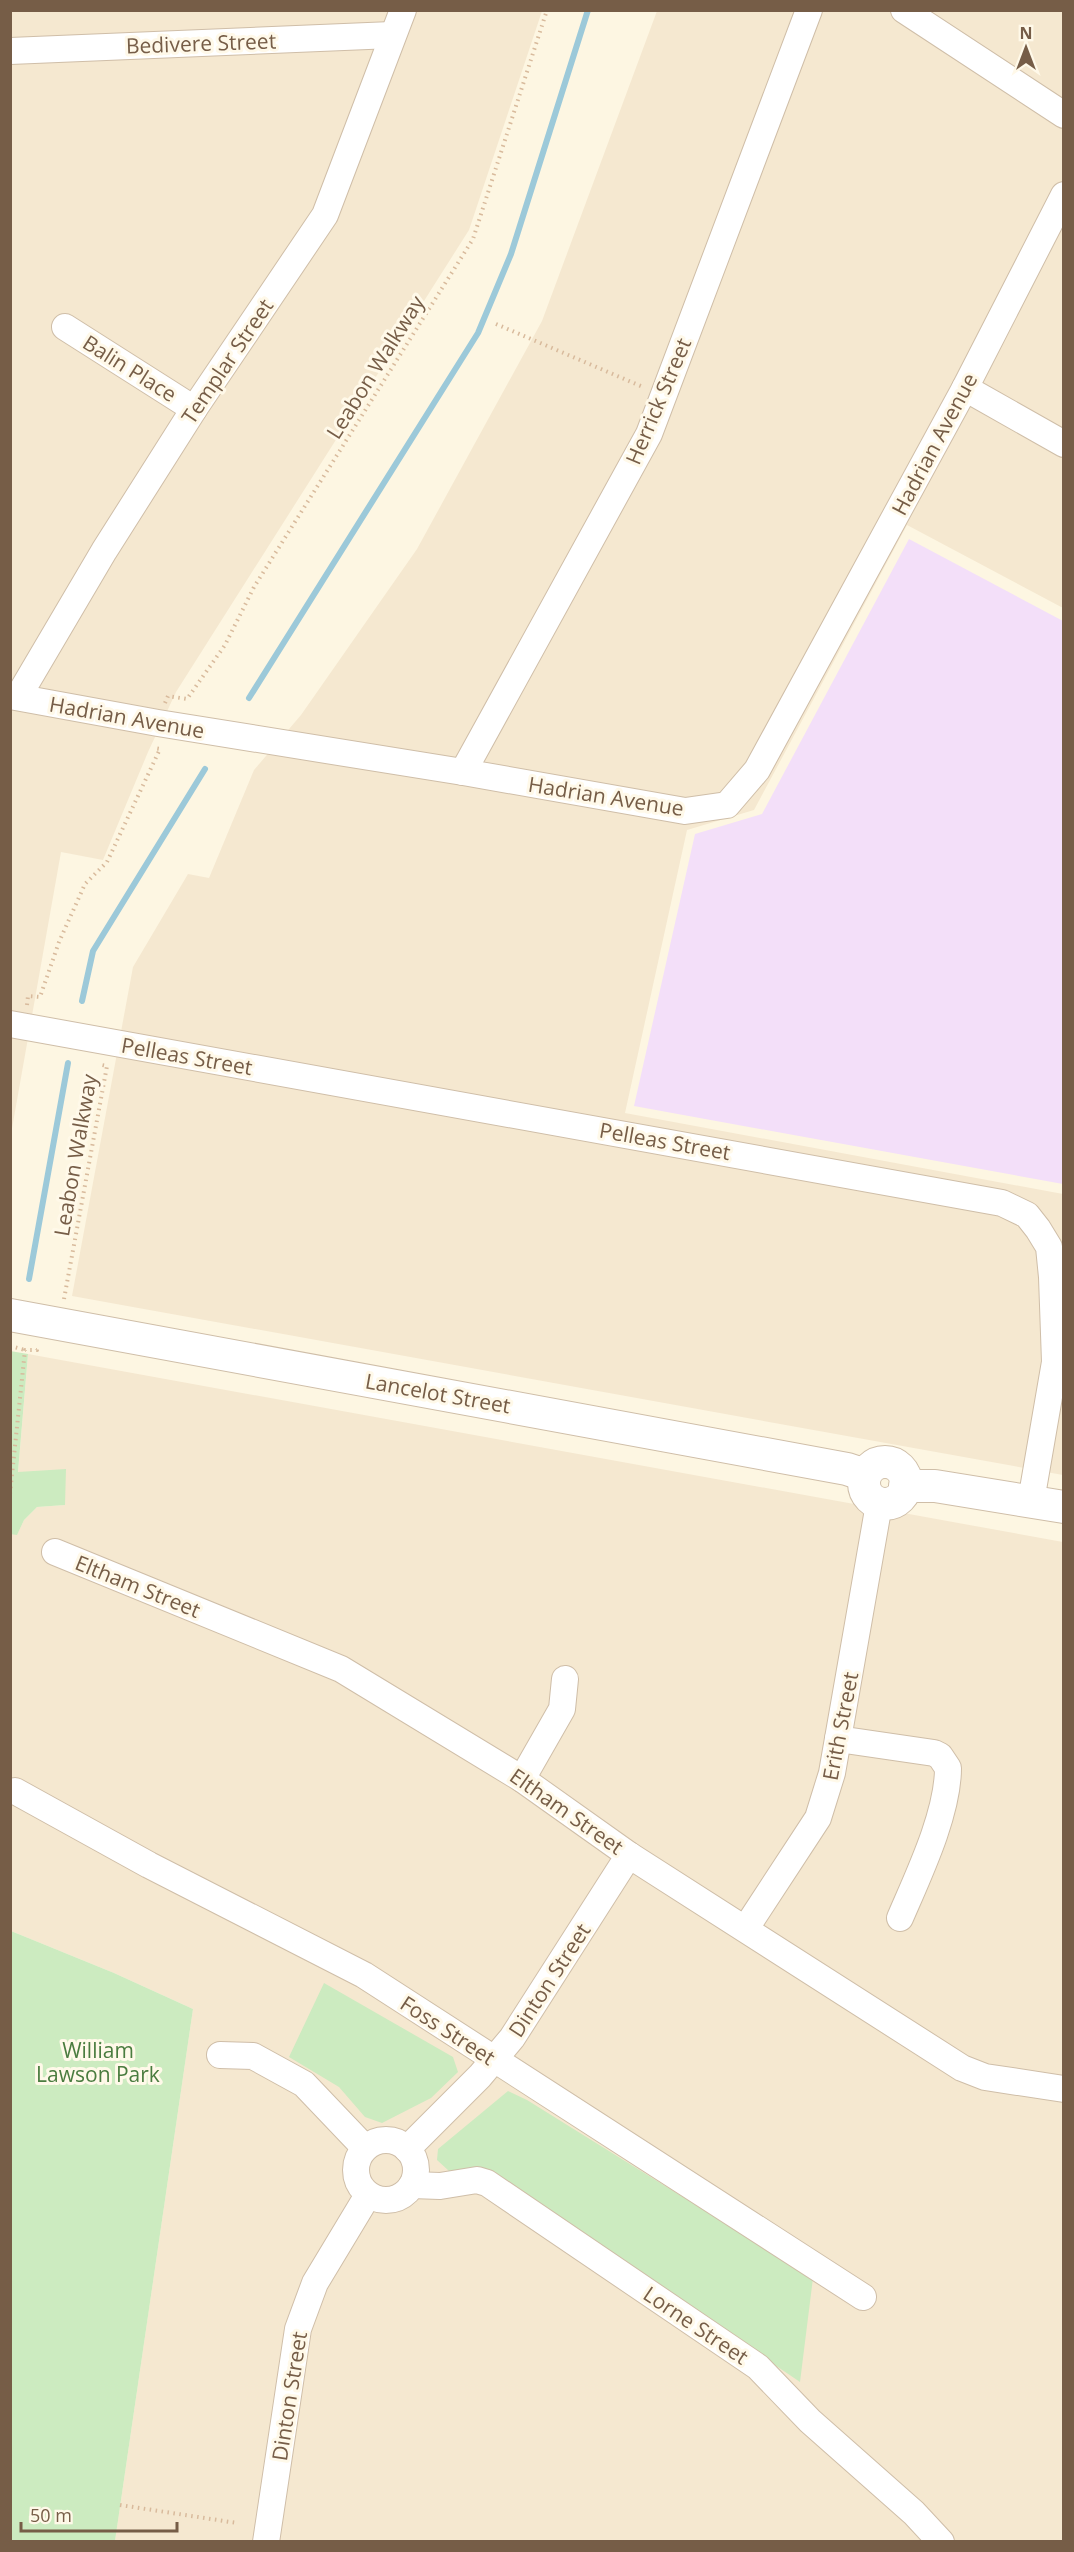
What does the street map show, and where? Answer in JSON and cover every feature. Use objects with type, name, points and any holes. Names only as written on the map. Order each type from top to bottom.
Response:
[{"type":"street","name":"Templar Street","points":[[14,697],[194,409],[326,215],[403,10]]},
{"type":"street","name":"Herrick Street","points":[[462,772],[649,434],[809,10]]},
{"type":"street","points":[[904,10],[1064,115]]},
{"type":"street","name":"Bedivere Street","points":[[10,51],[392,35]]},
{"type":"street","name":"Hadrian Avenue","points":[[14,697],[685,811],[728,805],[757,770],[964,388],[1064,195]]},
{"type":"street","name":"Balin Place","points":[[65,327],[194,409]]},
{"type":"street","points":[[964,388],[1064,444]]},
{"type":"street","name":"Pelleas Street","points":[[10,1024],[876,1179],[1014,1207],[1027,1215],[1049,1247],[1052,1277],[1055,1362],[1032,1501]]},
{"type":"street","name":"Lancelot Street","points":[[10,1315],[597,1422],[847,1469],[865,1475]]},
{"type":"street","points":[[887,1463],[901,1471],[905,1486],[899,1498],[893,1503],[879,1504],[868,1496],[864,1482],[865,1475],[872,1467],[887,1463]]},
{"type":"street","points":[[905,1486],[935,1486],[1064,1508]]},
{"type":"street","name":"Erith Street","points":[[746,1928],[818,1818],[829,1787],[879,1504]]},
{"type":"street","name":"Eltham Street","points":[[55,1552],[340,1669],[522,1779],[629,1855],[962,2068],[985,2078],[1064,2089]]},
{"type":"street","points":[[522,1779],[562,1709],[565,1679]]},
{"type":"street","points":[[838,1739],[934,1753],[946,1762],[948,1774],[934,1831],[900,1918]]},
{"type":"street","name":"Foss Street","points":[[15,1791],[149,1865],[364,1975],[863,2297]]},
{"type":"street","name":"Dinton Street","points":[[407,2149],[495,2060],[512,2038],[629,1855]]},
{"type":"street","points":[[220,2055],[253,2056],[304,2084],[365,2148]]},
{"type":"street","points":[[391,2140],[407,2149],[416,2166],[412,2185],[406,2193],[387,2200],[368,2195],[362,2188],[356,2172],[356,2163],[365,2148],[373,2143],[391,2140]]},
{"type":"street","name":"Lorne Street","points":[[412,2185],[440,2186],[477,2180],[487,2183],[758,2367],[810,2421],[914,2513],[941,2541]]},
{"type":"street","name":"Dinton Street","points":[[266,2541],[298,2330],[315,2283],[368,2195]]},
{"type":"path","name":"Leabon Walkway","points":[[168,696],[187,699],[225,645],[254,587],[473,239],[547,10]]},
{"type":"path","points":[[496,324],[663,396]]},
{"type":"path","points":[[28,996],[40,997],[59,942],[85,884],[107,862],[160,749],[148,746]]},
{"type":"path","name":"Leabon Walkway","points":[[64,1299],[107,1066],[96,1064]]},
{"type":"path","points":[[10,1346],[37,1350]]},
{"type":"path","points":[[10,1494],[25,1350]]},
{"type":"path","points":[[120,2505],[237,2523]]},
{"type":"shaded area","points":[[11,11],[542,11],[469,230],[176,692],[103,860],[61,852],[11,1134]]},
{"type":"shaded area","points":[[657,11],[1063,11],[1063,608],[907,525],[754,810],[687,830],[625,1113],[1063,1194],[1063,1475],[72,1296],[133,967],[188,874],[209,878],[254,770],[301,715],[417,549],[542,321]]},
{"type":"shaded area","points":[[909,539],[1063,621],[1063,1184],[634,1106],[695,834],[762,814]]},
{"type":"shaded area","points":[[28,1354],[1063,1542],[1063,2541],[115,2541],[193,2009],[114,1973],[11,1931],[10,1534],[17,1534],[24,1520],[37,1507],[65,1505],[18,1473]]},
{"type":"green space","points":[[10,1351],[28,1354],[18,1472],[66,1469],[65,1505],[37,1507],[24,1520],[17,1535],[10,1534]]},
{"type":"green space","name":"William Lawson Park","points":[[11,1931],[114,1973],[193,2009],[115,2541],[11,2541]]},
{"type":"green space","points":[[324,1983],[453,2057],[458,2072],[431,2098],[382,2123],[365,2117],[339,2087],[289,2057]]},
{"type":"green space","points":[[508,2091],[527,2100],[813,2278],[800,2382],[490,2172],[449,2171],[437,2160],[438,2149]]},
{"type":"waterway","points":[[249,698],[478,333],[511,254],[588,10]]},
{"type":"waterway","points":[[82,1001],[93,951],[205,769]]},
{"type":"waterway","points":[[29,1279],[68,1063]]}]
